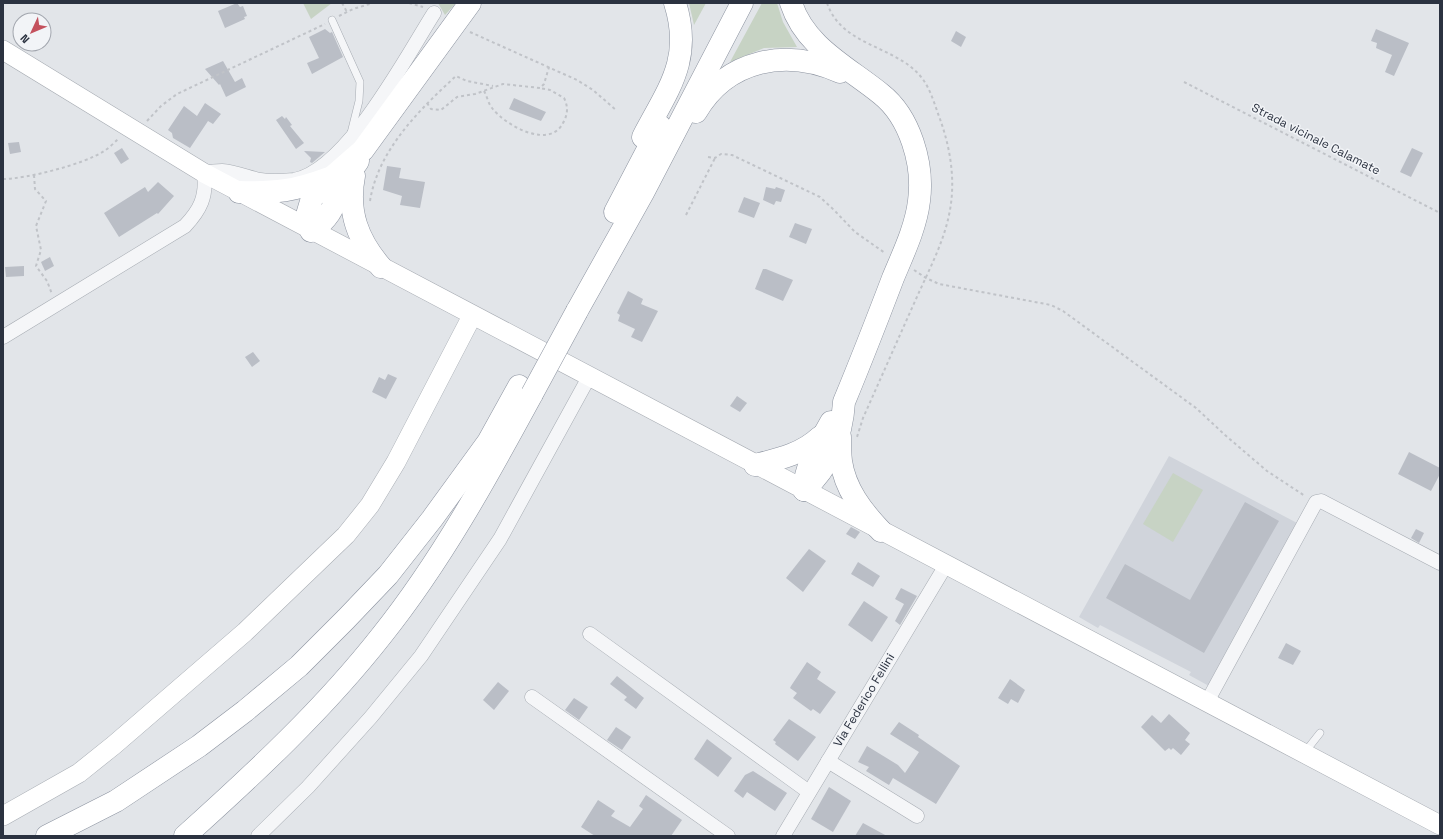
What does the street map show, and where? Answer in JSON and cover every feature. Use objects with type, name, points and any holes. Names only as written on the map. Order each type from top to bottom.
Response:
[{"type":"highway","points":[[357,151],[332,211],[323,223],[311,231],[307,215],[309,205],[317,192],[357,151],[470,3]]},
{"type":"highway","points":[[617,208],[632,158],[673,81],[679,62],[683,39],[675,3]]},
{"type":"highway","points":[[570,308],[617,208],[725,3]]},
{"type":"highway","points":[[185,836],[256,773],[349,675],[382,635],[425,576],[452,535],[488,474],[525,390],[570,308],[642,193],[742,3]]},
{"type":"highway","points":[[791,3],[805,31],[820,48],[882,95],[902,118],[914,146],[920,172],[919,201],[910,236],[844,402],[834,415],[832,432],[846,482],[864,513],[880,531]]},
{"type":"highway","points":[[642,193],[673,157],[696,111],[704,99],[718,86],[748,66],[771,60],[803,60],[824,65],[865,82]]},
{"type":"highway","points":[[357,151],[352,185],[353,216],[364,245],[381,267]]},
{"type":"highway","points":[[239,192],[286,191],[332,177]]},
{"type":"highway","points":[[47,836],[116,801],[199,746],[245,711],[299,666],[388,574],[432,519],[525,390]]},
{"type":"highway","points":[[755,465],[796,453],[832,432]]},
{"type":"highway","points":[[804,490],[809,462],[832,432]]},
{"type":"main road","points":[[3,50],[204,173],[311,231],[1440,825]]},
{"type":"main road","points":[[3,816],[79,773],[114,745],[245,632],[346,535],[370,505],[396,462],[472,316]]},
{"type":"street","points":[[3,337],[184,226],[196,214],[202,202],[205,187],[204,173],[220,171],[238,173],[260,180],[282,181],[308,175],[357,151],[388,88],[434,13]]},
{"type":"street","points":[[258,836],[314,781],[371,717],[421,656],[500,539],[588,377]]},
{"type":"street","points":[[1207,702],[1316,502],[1321,501],[1440,563]]},
{"type":"street","name":"Via Federico Fellini","points":[[783,836],[946,565]]},
{"type":"street","points":[[590,634],[809,792]]},
{"type":"street","points":[[532,697],[728,836]]},
{"type":"street","points":[[828,761],[917,816]]},
{"type":"lane","points":[[332,20],[360,82],[357,151]]},
{"type":"lane","points":[[1304,754],[1320,733]]},
{"type":"path","points":[[342,3],[346,12]]},
{"type":"path","points":[[142,136],[143,127],[152,114],[178,94],[346,12],[374,3]]},
{"type":"path","points":[[465,30],[577,80],[592,90],[616,110]]},
{"type":"path","points":[[540,88],[544,84],[549,68]]},
{"type":"path","points":[[370,204],[374,183],[386,157],[411,120],[427,103],[456,76],[467,81],[493,86]]},
{"type":"path","name":"Strada vicinale Calamate","points":[[1184,82],[1440,213]]},
{"type":"path","points":[[427,103],[432,109],[441,110],[457,97],[503,84],[540,88],[550,90],[564,98],[567,112],[561,128],[555,133],[537,136],[518,128],[491,107],[484,90]]},
{"type":"path","points":[[3,179],[34,175],[82,161],[104,152],[121,135],[124,125]]},
{"type":"path","points":[[686,215],[715,158],[721,154],[732,155],[820,197],[855,232],[873,246],[890,256]]},
{"type":"path","points":[[708,157],[715,158]]},
{"type":"path","points":[[34,175],[35,189],[46,201],[36,226],[41,250],[36,266],[47,281],[57,303]]},
{"type":"path","points":[[910,267],[926,278],[939,284],[1052,305],[1063,311],[1196,408],[1267,471],[1316,502]]},
{"type":"shaded area","points":[[1169,456],[1299,524],[1209,686],[1189,675],[1191,672],[1100,625],[1098,628],[1079,617]]},
{"type":"green space","points":[[303,3],[332,3],[311,19]]},
{"type":"green space","points":[[438,3],[456,3],[445,15]]},
{"type":"green space","points":[[689,3],[706,3],[694,25]]},
{"type":"green space","points":[[762,3],[777,3],[783,22],[797,47],[764,48],[730,62]]},
{"type":"green space","points":[[1173,473],[1203,490],[1173,542],[1143,524]]},
{"type":"building","points":[[237,3],[240,7],[243,6],[247,16],[244,17],[245,19],[225,28],[218,11]]},
{"type":"building","points":[[325,29],[330,33],[332,32],[343,57],[312,74],[307,63],[319,58],[309,37]]},
{"type":"building","points":[[1376,29],[1409,43],[1394,76],[1385,72],[1392,55],[1376,48],[1377,43],[1371,41]]},
{"type":"building","points":[[956,31],[966,37],[961,47],[951,41]]},
{"type":"building","points":[[223,61],[235,82],[242,78],[246,87],[226,97],[220,84],[219,85],[205,69]]},
{"type":"building","points":[[514,98],[546,112],[541,121],[509,109]]},
{"type":"building","points":[[205,103],[221,114],[213,124],[208,121],[190,148],[173,138],[172,133],[168,130],[184,106],[197,116]]},
{"type":"building","points":[[282,116],[285,119],[286,117],[292,125],[290,126],[304,143],[296,149],[276,120]]},
{"type":"building","points":[[19,142],[21,152],[10,154],[8,143]]},
{"type":"building","points":[[122,148],[129,159],[121,164],[114,153]]},
{"type":"building","points":[[1412,148],[1423,153],[1411,177],[1400,172]]},
{"type":"building","points":[[304,151],[325,152],[312,163],[310,162],[311,158]]},
{"type":"building","points":[[387,166],[401,168],[399,178],[425,182],[420,208],[400,205],[402,196],[383,190]]},
{"type":"building","points":[[158,182],[174,196],[158,214],[157,213],[119,237],[104,213],[145,187],[148,192]]},
{"type":"building","points":[[766,187],[775,189],[776,187],[785,190],[781,202],[776,201],[774,205],[763,200]]},
{"type":"building","points":[[744,197],[760,203],[754,218],[738,212]]},
{"type":"building","points":[[795,223],[812,229],[806,244],[789,237]]},
{"type":"building","points":[[50,257],[54,266],[45,271],[41,262]]},
{"type":"building","points":[[24,266],[24,276],[6,277],[5,267]]},
{"type":"building","points":[[763,269],[793,280],[783,301],[755,289]]},
{"type":"building","points":[[628,291],[643,299],[641,304],[658,311],[642,342],[631,337],[635,329],[618,321],[620,315],[617,313]]},
{"type":"building","points":[[253,352],[260,361],[252,367],[245,357]]},
{"type":"building","points":[[388,374],[397,378],[386,399],[372,392],[379,377],[385,380]]},
{"type":"building","points":[[737,396],[747,403],[740,412],[730,406]]},
{"type":"building","points":[[1409,452],[1440,468],[1440,474],[1431,491],[1398,474]]},
{"type":"building","points":[[1245,502],[1279,521],[1204,653],[1106,598],[1125,564],[1190,600]]},
{"type":"building","points":[[851,527],[860,532],[855,539],[846,534]]},
{"type":"building","points":[[1416,529],[1424,533],[1419,543],[1411,538]]},
{"type":"building","points":[[809,549],[826,561],[803,592],[786,578]]},
{"type":"building","points":[[858,562],[880,576],[873,587],[851,574]]},
{"type":"building","points":[[901,588],[917,596],[900,625],[895,621],[904,604],[895,599]]},
{"type":"building","points":[[864,601],[888,617],[872,642],[848,625]]},
{"type":"building","points":[[1286,643],[1301,651],[1293,665],[1278,658]]},
{"type":"building","points":[[807,662],[821,672],[817,679],[836,692],[820,714],[813,709],[811,711],[793,698],[797,693],[790,688]]},
{"type":"building","points":[[617,676],[644,698],[636,709],[624,700],[627,697],[610,684]]},
{"type":"building","points":[[1010,679],[1025,690],[1018,703],[1011,699],[1008,704],[998,698]]},
{"type":"building","points":[[498,682],[509,691],[494,710],[483,700]]},
{"type":"building","points":[[574,698],[588,707],[579,720],[565,710]]},
{"type":"building","points":[[1169,714],[1190,733],[1185,740],[1190,744],[1181,755],[1173,748],[1171,750],[1169,748],[1165,751],[1141,727],[1152,715],[1161,723]]},
{"type":"building","points":[[789,719],[816,737],[798,761],[775,744],[776,742],[773,740]]},
{"type":"building","points":[[899,722],[960,766],[936,804],[893,778],[889,785],[866,771],[869,767],[858,762],[867,746],[898,765],[905,773],[919,752],[890,734]]},
{"type":"building","points":[[616,727],[631,737],[622,750],[607,740]]},
{"type":"building","points":[[707,739],[732,758],[718,777],[694,759]]},
{"type":"building","points":[[753,771],[787,793],[775,811],[747,792],[743,798],[734,791],[745,775]]},
{"type":"building","points":[[829,787],[851,801],[833,832],[811,819]]},
{"type":"building","points":[[646,795],[682,820],[671,836],[595,836],[581,827],[598,800],[615,811],[611,816],[630,827],[643,809],[639,806]]},
{"type":"building","points":[[863,823],[887,836],[855,836]]}]
